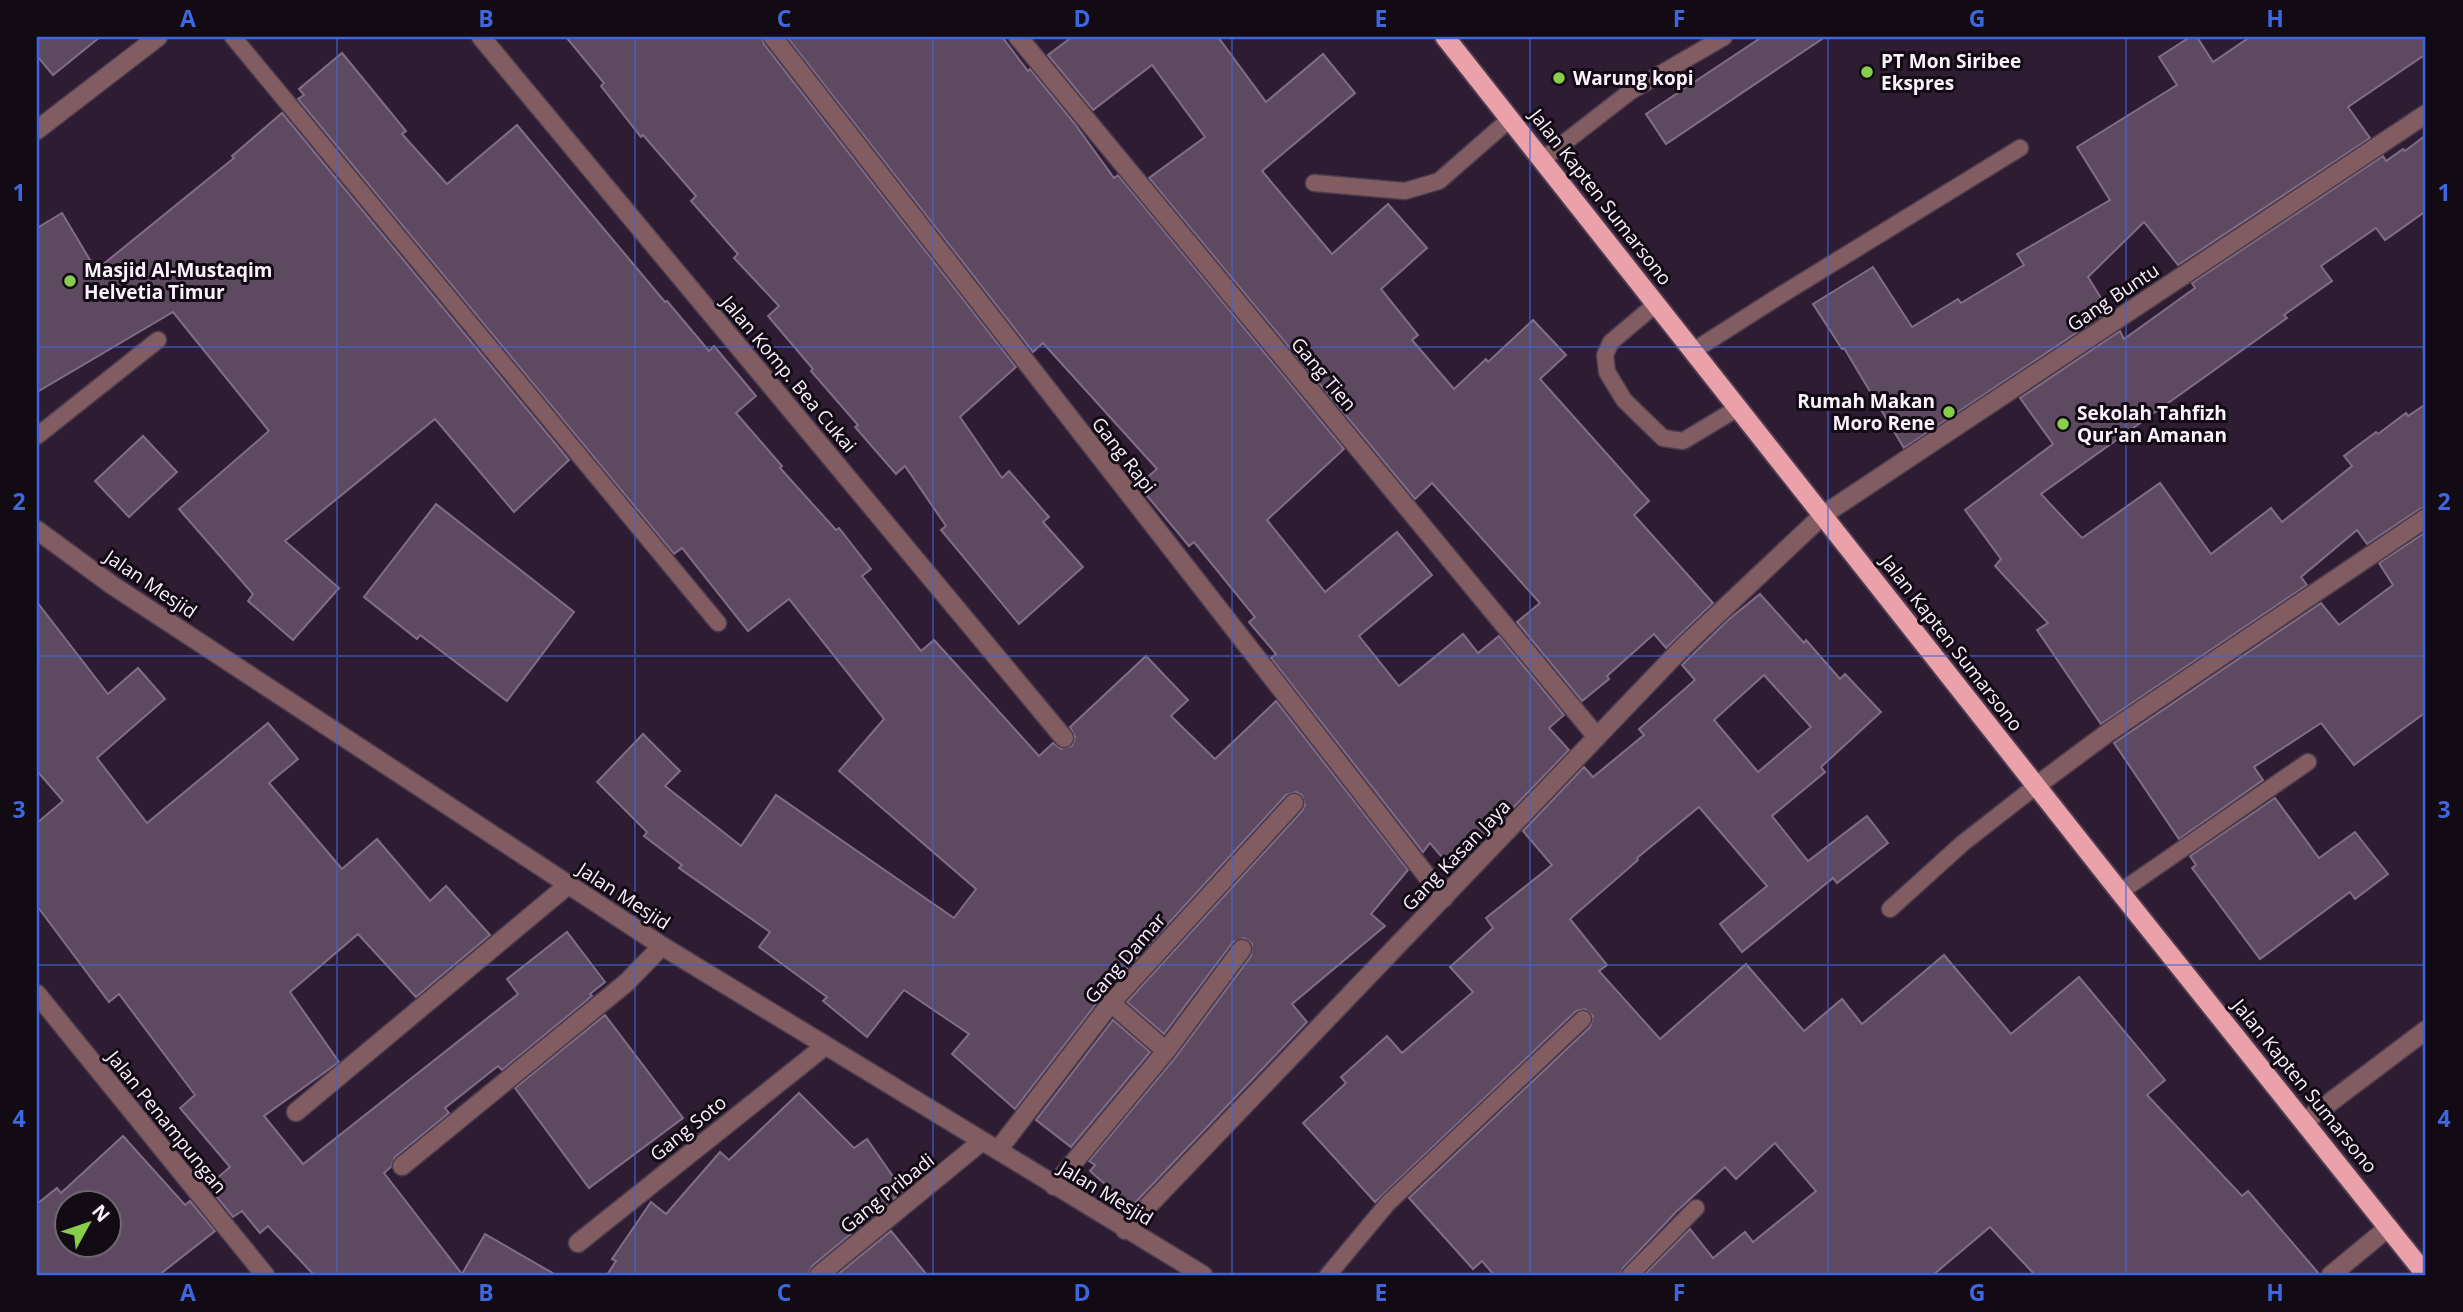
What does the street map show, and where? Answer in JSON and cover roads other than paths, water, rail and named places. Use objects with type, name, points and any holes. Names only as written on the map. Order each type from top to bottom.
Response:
[{"type":"highway","name":"Jalan Kapten Sumarsono","points":[[1445,37],[2426,1275]]},
{"type":"street","points":[[37,130],[158,37]]},
{"type":"street","name":"Jalan Komp. Bea Cukai","points":[[481,37],[1064,738]]},
{"type":"street","name":"Gang Rapi","points":[[773,37],[1444,898]]},
{"type":"street","name":"Gang Tien","points":[[1018,37],[1597,737]]},
{"type":"street","name":"Gang Buntu","points":[[1823,515],[2426,114]]},
{"type":"street","name":"Gang Kasan Jaya","points":[[1125,1230],[1683,647],[1823,515]]},
{"type":"street","points":[[2036,786],[2106,734],[2426,518]]},
{"type":"street","name":"Jalan Mesjid","points":[[37,530],[112,585],[662,946],[1203,1275]]},
{"type":"street","name":"Gang Damar","points":[[998,1150],[1111,1003],[1294,803]]},
{"type":"street","points":[[296,1112],[568,885]]},
{"type":"street","points":[[402,1166],[626,983],[662,946]]},
{"type":"street","points":[[1054,1186],[1166,1051],[1242,950]]},
{"type":"street","name":"Jalan Penampungan","points":[[37,994],[265,1275]]},
{"type":"street","points":[[1111,1003],[1166,1051]]},
{"type":"street","points":[[2304,1122],[2426,1030]]},
{"type":"street","name":"Gang Soto","points":[[578,1243],[825,1046]]},
{"type":"street","name":"Gang Pribadi","points":[[819,1275],[981,1142]]},
{"type":"street","points":[[2331,1275],[2389,1227]]},
{"type":"lane","points":[[233,37],[718,623]]},
{"type":"lane","points":[[1542,160],[1631,91],[1724,37]]},
{"type":"lane","points":[[1314,183],[1405,191],[1439,181],[1510,119]]},
{"type":"lane","points":[[1693,351],[2021,148]]},
{"type":"lane","points":[[1656,304],[1611,342],[1605,355],[1607,372],[1624,400],[1663,438],[1683,441],[1738,408]]},
{"type":"lane","points":[[37,436],[158,340]]},
{"type":"lane","points":[[2120,892],[2308,762]]},
{"type":"lane","points":[[1890,909],[1963,843],[2036,786]]},
{"type":"lane","points":[[1328,1275],[1388,1203],[1583,1019]]},
{"type":"lane","points":[[1630,1275],[1696,1208]]},
{"type":"place","name":"PT Mon Siribee Ekspres","points":[[1867,72]]},
{"type":"place","name":"Warung kopi","points":[[1559,78]]},
{"type":"place","name":"Masjid Al-Mustaqim Helvetia Timur","points":[[70,281]]},
{"type":"place","name":"Rumah Makan Moro Rene","points":[[1949,412]]},
{"type":"place","name":"Sekolah Tahfizh Qur'an Amanan","points":[[2063,424]]}]
